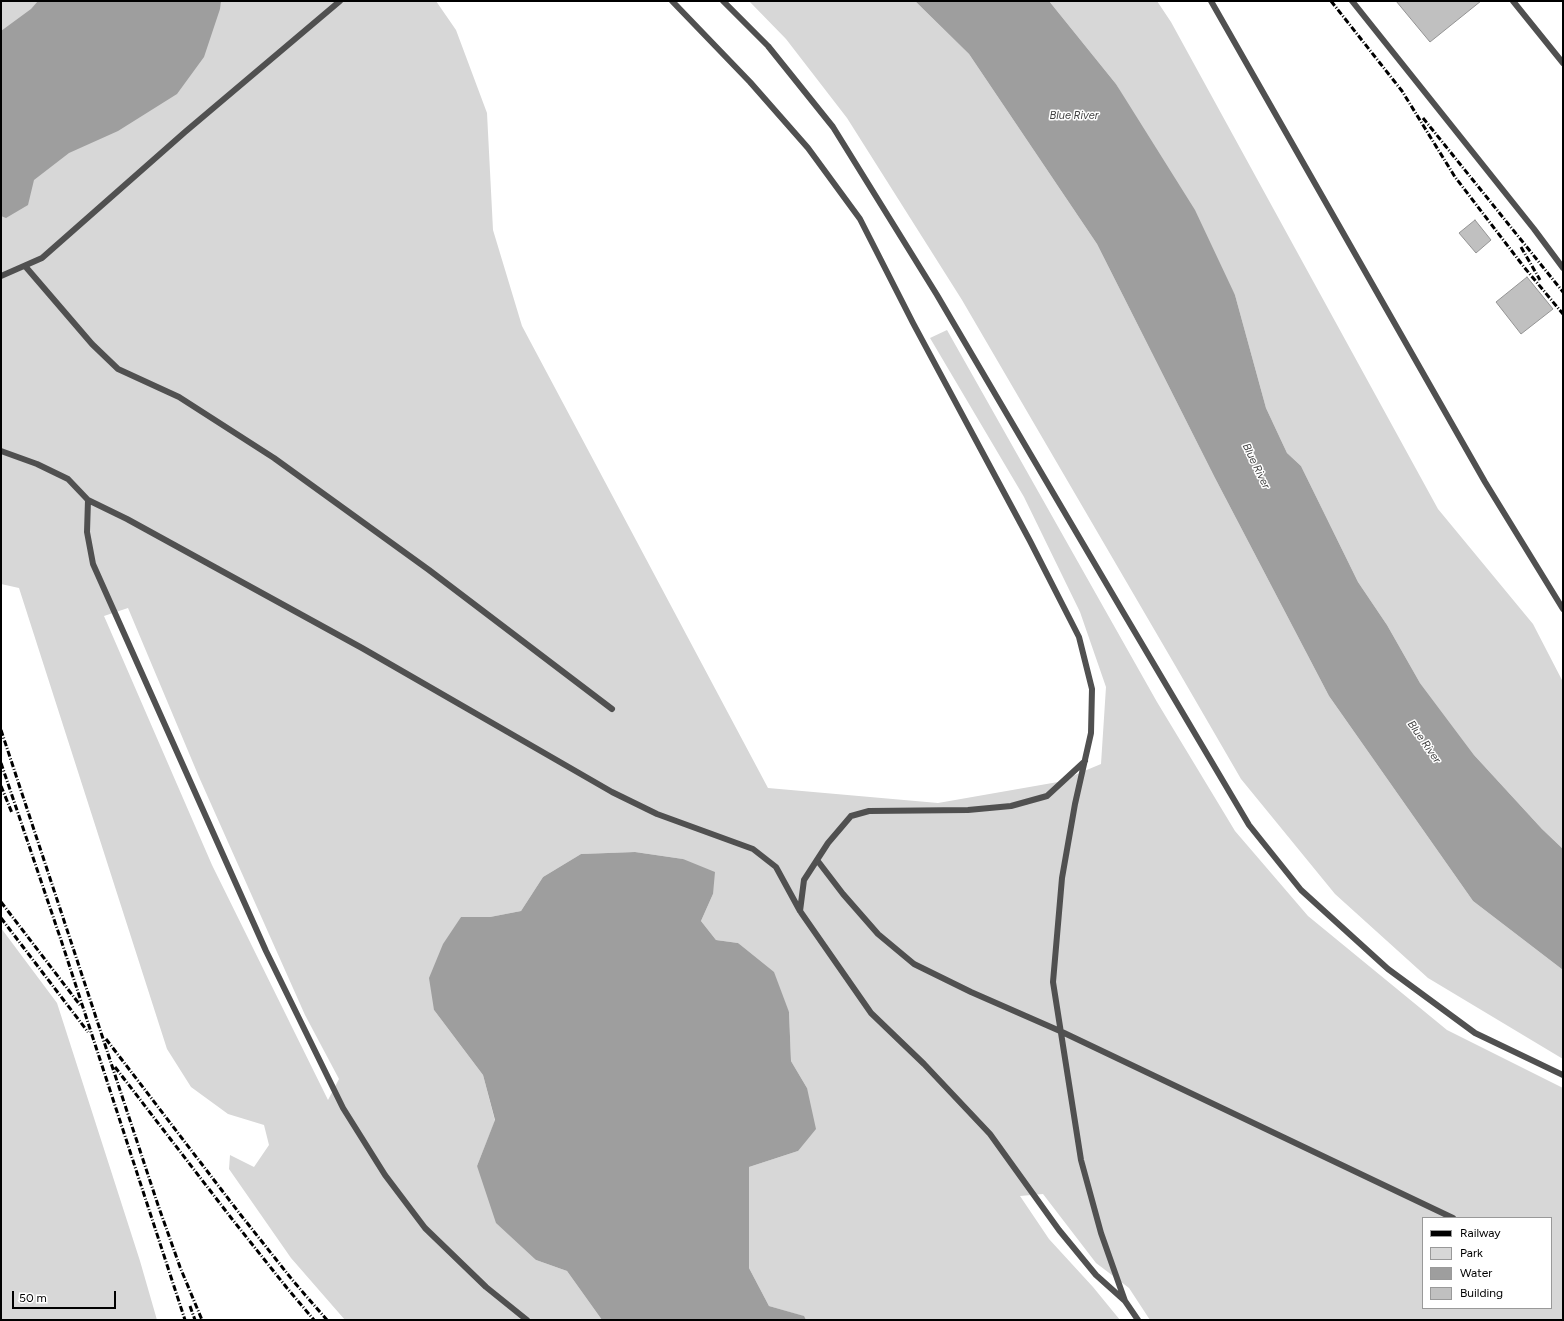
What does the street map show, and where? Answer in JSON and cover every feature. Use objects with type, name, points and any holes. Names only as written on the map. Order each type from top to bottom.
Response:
[{"type":"lane","points":[[1,276],[42,258],[185,132],[340,1]]},
{"type":"lane","points":[[672,1],[750,82],[808,148],[860,219],[913,323],[1030,541],[1079,637],[1092,689],[1091,733],[1062,878],[1053,982],[1081,1160],[1100,1233],[1126,1301],[1138,1320]]},
{"type":"lane","points":[[723,1],[768,46],[833,127],[938,295],[1249,825],[1301,890],[1388,969],[1476,1033],[1563,1075]]},
{"type":"lane","points":[[1210,1],[1485,482],[1563,609]]},
{"type":"lane","points":[[1352,1],[1534,229],[1563,268]]},
{"type":"lane","points":[[1513,1],[1563,63]]},
{"type":"lane","points":[[25,266],[92,344],[118,369],[179,396],[274,458],[428,570],[612,709]]},
{"type":"lane","points":[[1,451],[38,464],[68,479],[88,500],[127,519],[348,640],[612,792],[657,814],[753,849],[776,866],[800,911],[871,1013],[924,1064],[990,1134],[1021,1175],[1059,1230],[1096,1275],[1126,1301]]},
{"type":"lane","points":[[88,500],[87,532],[93,564],[266,950],[343,1108],[385,1175],[425,1228],[486,1287],[527,1320]]},
{"type":"lane","points":[[800,911],[804,880],[828,843],[850,816],[869,811],[968,810],[1011,806],[1047,796],[1085,761]]},
{"type":"lane","points":[[817,860],[843,894],[878,934],[914,964],[971,992],[1060,1031],[1451,1217]]},
{"type":"green space","points":[[1,1],[436,1],[456,30],[487,113],[493,230],[522,326],[768,788],[938,803],[1058,782],[1101,764],[1106,687],[1080,612],[1024,497],[930,338],[947,330],[1157,702],[1235,831],[1308,916],[1447,1030],[1563,1088],[1563,1320],[1150,1320],[1129,1288],[1096,1263],[1043,1194],[1020,1196],[1049,1239],[1093,1287],[1120,1320],[806,1320],[803,1316],[769,1306],[749,1268],[749,1167],[798,1151],[807,1088],[791,1061],[789,1012],[738,943],[716,940],[701,921],[713,894],[683,859],[635,852],[581,854],[543,877],[521,911],[490,917],[461,917],[434,1010],[483,1075],[495,1121],[477,1166],[536,1260],[567,1271],[602,1320],[345,1320],[291,1258],[229,1169],[230,1155],[254,1167],[269,1145],[264,1125],[228,1114],[191,1087],[167,1049],[19,588],[1,584]],"holes":[[[128,608],[199,777],[305,1015],[339,1079],[328,1100],[212,865],[104,616]]]},
{"type":"green space","points":[[749,1],[915,1],[969,54],[1097,244],[1215,478],[1329,696],[1473,901],[1563,970],[1563,1059],[1428,978],[1335,894],[1241,779],[962,300],[847,118],[786,39]]},
{"type":"green space","points":[[1049,1],[1157,1],[1171,22],[1438,509],[1533,624],[1563,682],[1563,849],[1542,829],[1474,755],[1420,683],[1387,625],[1358,582],[1301,466],[1287,453],[1266,408],[1235,295],[1116,84]]},
{"type":"green space","points":[[1,928],[57,1003],[140,1261],[157,1320],[1,1320]]},
{"type":"water","points":[[38,1],[221,1],[220,9],[204,57],[177,94],[118,131],[69,153],[34,180],[28,205],[6,218],[1,216],[1,31],[31,9]]},
{"type":"water","name":"Blue River","points":[[915,1],[1049,1],[1116,84],[1195,210],[1235,295],[1266,408],[1287,453],[1301,466],[1358,582],[1387,625],[1420,683],[1474,755],[1542,829],[1563,849],[1563,970],[1473,901],[1329,696],[1215,478],[1097,244],[969,54]]},
{"type":"water","points":[[635,852],[683,859],[715,872],[713,894],[701,921],[716,940],[738,943],[774,972],[789,1012],[791,1061],[807,1088],[816,1129],[798,1151],[749,1167],[749,1268],[769,1306],[804,1316],[806,1320],[602,1320],[567,1271],[536,1260],[496,1223],[477,1166],[495,1120],[483,1075],[434,1010],[429,978],[443,944],[461,917],[490,917],[521,911],[543,877],[581,854]]},
{"type":"building","points":[[1396,1],[1481,1],[1430,42]]},
{"type":"building","points":[[1475,220],[1491,240],[1476,253],[1459,233]]},
{"type":"building","points":[[1527,277],[1553,309],[1521,334],[1496,302]]},
{"type":"railway","points":[[1331,1],[1402,91],[1455,177],[1524,267],[1563,314]]},
{"type":"railway","points":[[1423,118],[1563,292]]},
{"type":"railway","points":[[1521,247],[1540,280]]},
{"type":"railway","points":[[1,730],[158,1205],[180,1267],[202,1320]]},
{"type":"railway","points":[[1,763],[62,943],[185,1320]]},
{"type":"railway","points":[[1,786],[12,813]]},
{"type":"railway","points":[[1,902],[80,1005]]},
{"type":"railway","points":[[1,918],[88,1032]]},
{"type":"railway","points":[[106,1039],[240,1214],[294,1282],[327,1320]]},
{"type":"railway","points":[[115,1067],[232,1219],[314,1320]]},
{"type":"railway","points":[[190,1306],[195,1320]]}]
